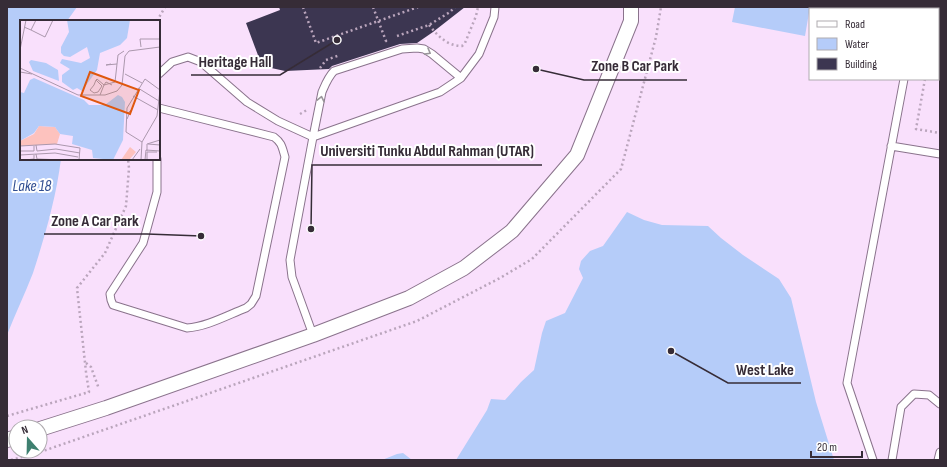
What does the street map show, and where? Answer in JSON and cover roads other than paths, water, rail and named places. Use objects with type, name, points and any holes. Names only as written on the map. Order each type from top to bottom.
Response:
[{"type":"street","points":[[48,426],[106,408],[313,335],[409,298],[464,268],[512,231],[577,155],[631,21],[631,7]]},
{"type":"lane","points":[[160,73],[172,62],[188,57],[201,62],[247,102],[278,121],[313,137],[440,92],[461,78],[480,54],[494,16],[495,7]]},
{"type":"lane","points":[[313,335],[292,277],[290,260],[322,92],[331,74],[334,71],[402,49],[417,48],[424,49],[432,54],[461,78]]},
{"type":"lane","points":[[872,460],[847,383],[904,80]]},
{"type":"lane","points":[[156,160],[157,192],[144,239],[110,294],[114,305],[187,328],[194,328],[204,325],[246,308],[251,304],[256,296],[285,157],[280,141],[274,137],[160,108]]},
{"type":"lane","points":[[891,146],[940,154]]},
{"type":"lane","points":[[892,460],[901,407],[914,394],[929,394],[940,404]]},
{"type":"lane","points":[[938,460],[940,452]]},
{"type":"water","name":"Lake 18","points":[[7,7],[77,7],[68,20],[20,20],[20,160],[61,160],[46,231],[30,281],[7,335]]},
{"type":"water","points":[[735,7],[810,7],[805,36],[732,22]]},
{"type":"water","points":[[627,212],[644,220],[662,225],[708,226],[743,255],[779,279],[791,298],[816,402],[834,460],[456,460],[487,410],[491,399],[505,400],[534,370],[546,321],[565,313],[583,278],[579,269],[581,261],[590,251],[603,246]]},
{"type":"water","points":[[403,453],[412,460],[382,460],[397,454]]},
{"type":"place","name":"Heritage Hall","points":[[337,40]]},
{"type":"place","name":"Zone B Car Park","points":[[536,69]]},
{"type":"place","name":"Universiti Tunku Abdul Rahman (UTAR)","points":[[311,229]]},
{"type":"place","name":"Zone A Car Park","points":[[201,236]]},
{"type":"place","name":"West Lake","points":[[671,351]]}]
